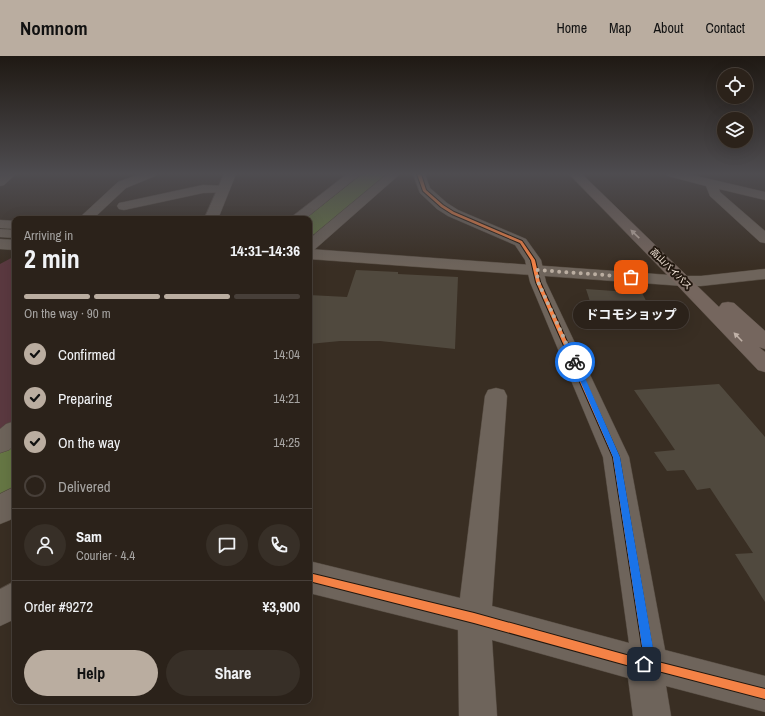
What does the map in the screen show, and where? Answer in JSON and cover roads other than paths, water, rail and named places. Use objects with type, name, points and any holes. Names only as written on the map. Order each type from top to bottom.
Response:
[{"type":"highway","name":"高山バイパス","points":[[609,205],[692,281],[765,342]]},
{"type":"highway","name":"高山バイパス","points":[[619,205],[692,281],[765,365]]},
{"type":"street","points":[[87,216],[100,205]]},
{"type":"street","points":[[124,206],[130,205]]},
{"type":"street","points":[[212,216],[217,205]]},
{"type":"street","points":[[300,216],[315,205]]},
{"type":"street","points":[[312,244],[358,205]]},
{"type":"street","points":[[441,205],[453,213],[521,242],[533,260],[537,270],[538,282],[616,457],[647,665],[652,716]]},
{"type":"street","points":[[728,205],[765,239]]},
{"type":"street","points":[[0,224],[12,225]]},
{"type":"street","points":[[0,233],[12,234]]},
{"type":"street","points":[[0,252],[12,246]]},
{"type":"street","points":[[312,254],[692,281],[765,274]]},
{"type":"street","points":[[478,716],[474,618],[496,396]]},
{"type":"street","points":[[0,443],[12,433]]},
{"type":"street","points":[[312,578],[474,618],[647,665],[765,694]]},
{"type":"street","points":[[0,610],[12,600]]},
{"type":"waterway","points":[[312,226],[337,205]]},
{"type":"waterway","points":[[0,479],[12,469]]},
{"type":"place","name":"ドコモショップ","points":[[631,277]]}]
